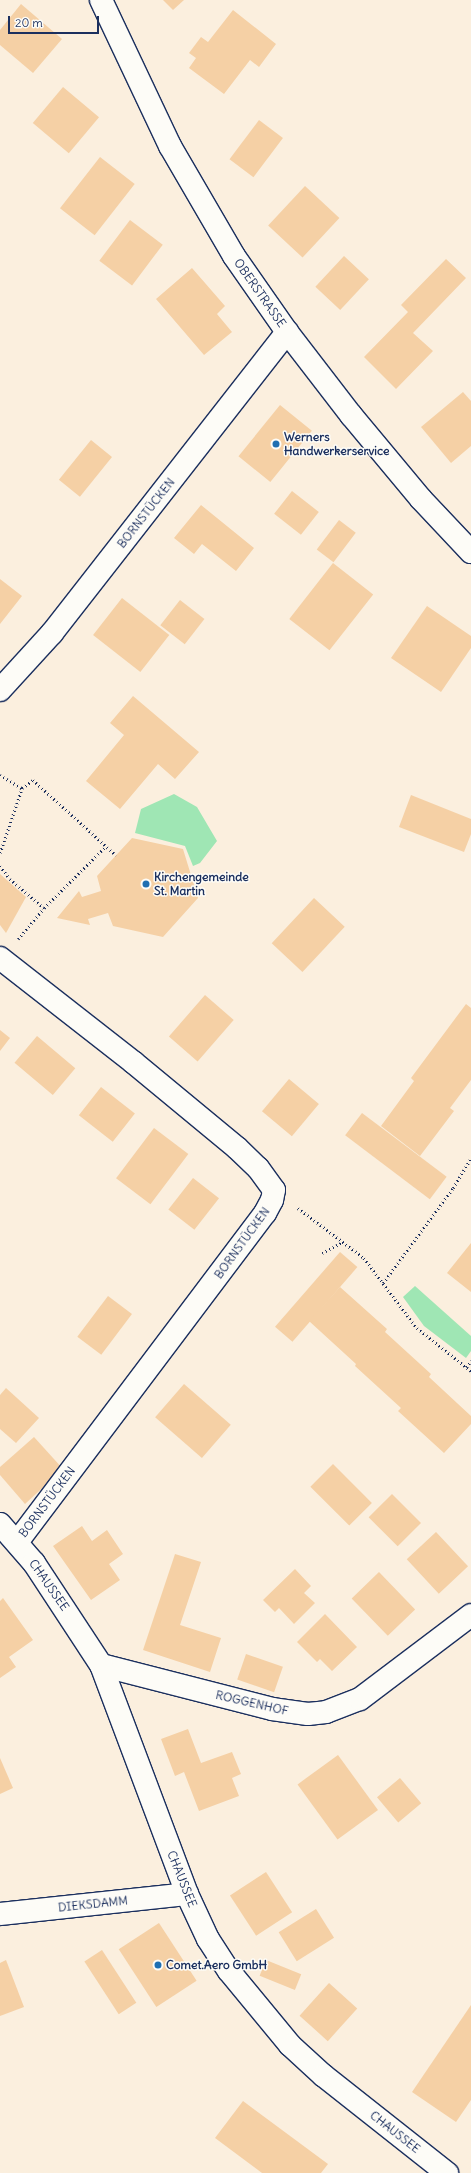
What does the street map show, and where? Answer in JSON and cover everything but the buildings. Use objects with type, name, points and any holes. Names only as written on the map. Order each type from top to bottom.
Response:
[{"type":"street","name":"OBERSTRASSE","points":[[101,0],[137,79],[198,196],[234,256],[287,332],[406,481],[471,552]]},
{"type":"street","name":"BORNSTÜCKEN","points":[[0,690],[52,633],[287,332]]},
{"type":"street","points":[[0,958],[133,1062],[237,1148],[258,1168],[274,1190]]},
{"type":"street","name":"BORNSTÜCKEN","points":[[17,1542],[265,1213],[272,1200],[274,1190]]},
{"type":"street","name":"CHAUSSEE","points":[[0,1524],[17,1542],[69,1614],[100,1665],[186,1894],[208,1939],[229,1971],[290,2045],[324,2076],[447,2173]]},
{"type":"street","name":"ROGGENHOF","points":[[100,1665],[272,1709],[308,1714],[326,1712],[360,1699],[471,1614]]},
{"type":"street","name":"DIEKSDAMM","points":[[0,1914],[186,1894]]},
{"type":"path","points":[[0,775],[22,788]]},
{"type":"path","points":[[0,853],[22,788],[33,780],[116,855]]},
{"type":"path","points":[[16,942],[44,908],[106,846]]},
{"type":"path","points":[[0,866],[10,879],[44,908]]},
{"type":"path","points":[[383,1283],[453,1188],[471,1158]]},
{"type":"path","points":[[274,1190],[364,1258],[417,1328],[471,1371]]},
{"type":"path","points":[[322,1253],[343,1242]]},
{"type":"path","points":[[466,1367],[471,1361]]},
{"type":"green space","points":[[174,794],[197,807],[217,841],[200,863],[193,866],[185,846],[135,833],[141,809]]},
{"type":"green space","points":[[415,1286],[471,1336],[471,1351],[466,1358],[424,1326],[403,1297]]},
{"type":"place","name":"Werners Handwerkerservice","points":[[276,444]]},
{"type":"place","name":"Kirchengemeinde St. Martin","points":[[146,884]]},
{"type":"place","name":"Comet.Aero GmbH","points":[[158,1965]]}]
